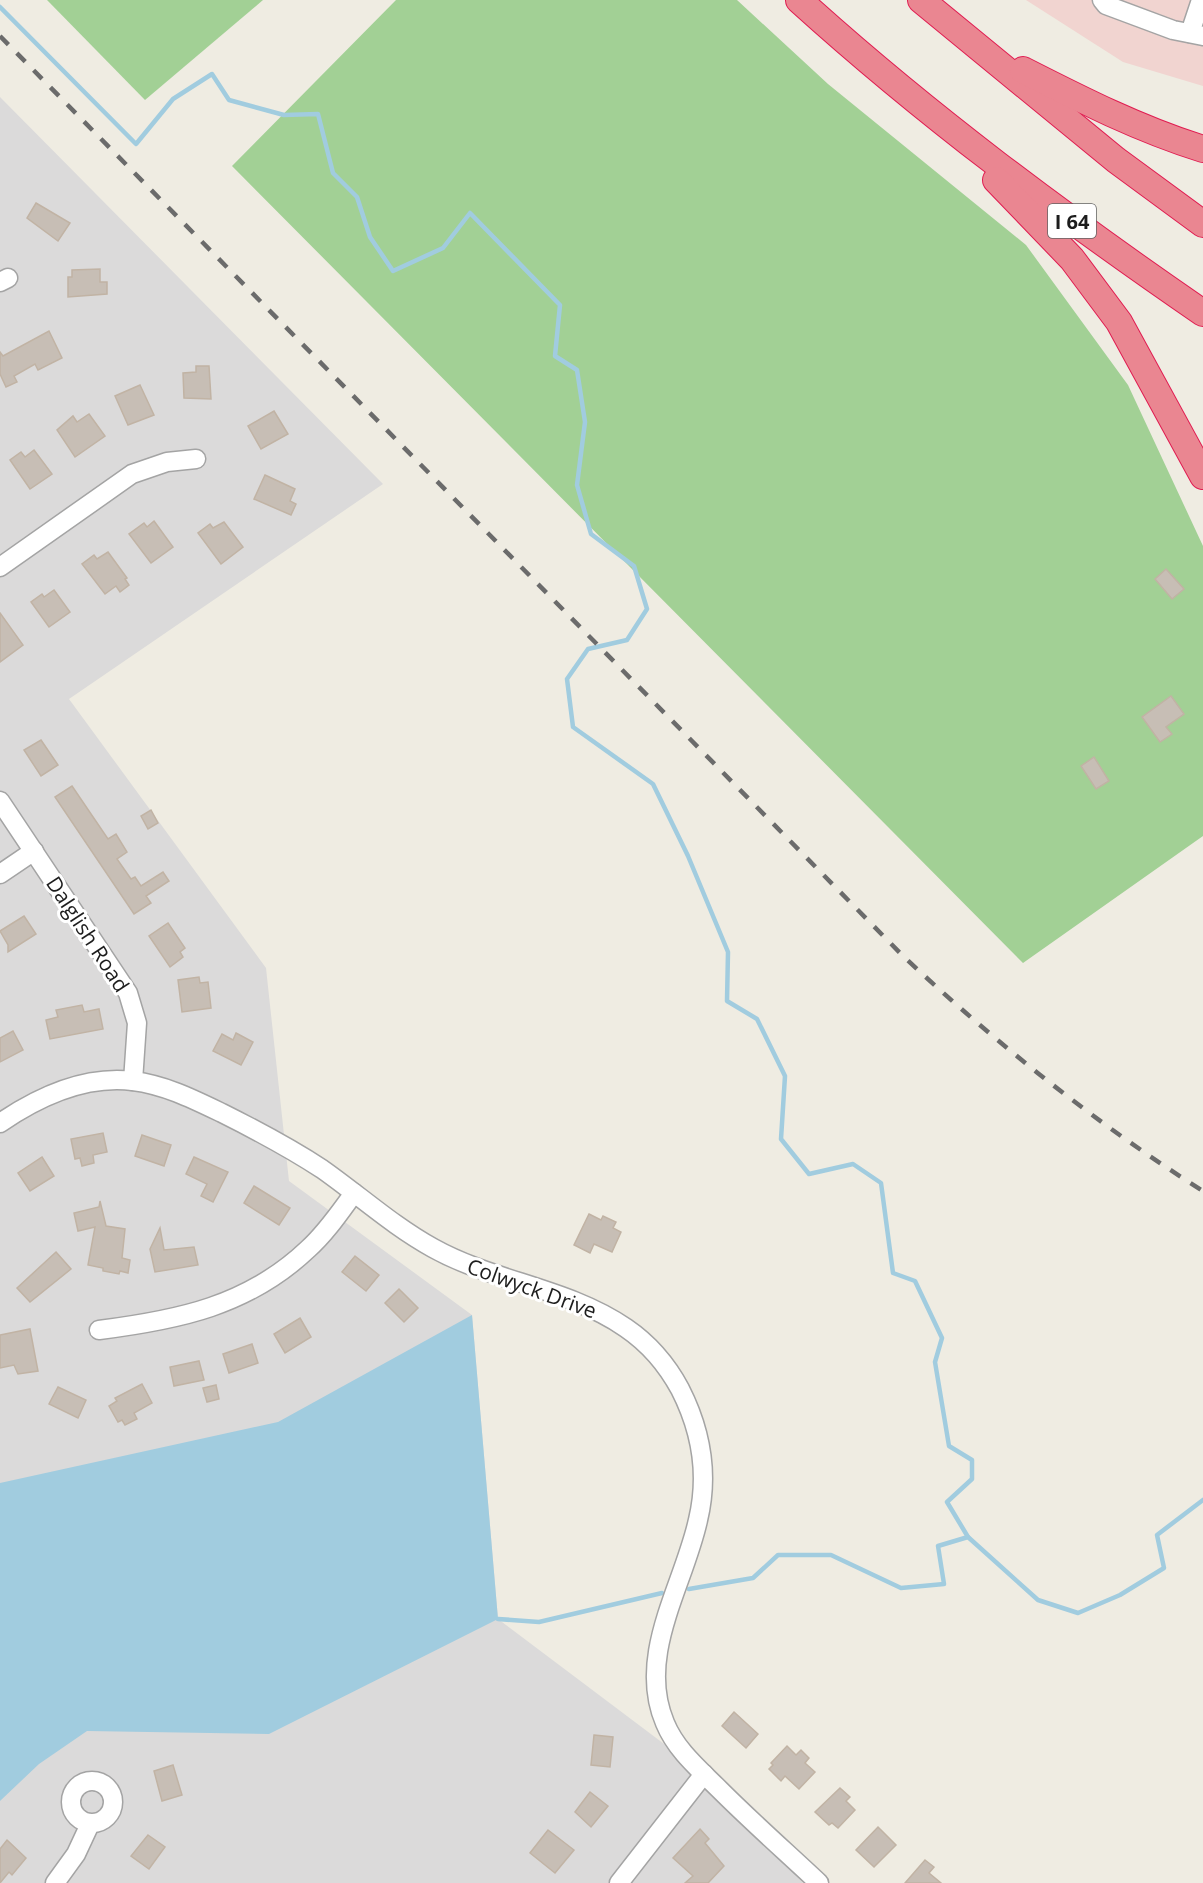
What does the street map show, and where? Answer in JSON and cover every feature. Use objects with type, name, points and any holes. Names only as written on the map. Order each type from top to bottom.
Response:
[{"type":"highway","name":"I 64","points":[[799,0],[944,125],[1092,235],[1203,313]]},
{"type":"highway","points":[[921,0],[1116,160],[1203,224]]},
{"type":"highway","points":[[976,46],[1102,112],[1150,132],[1203,149]]},
{"type":"highway","points":[[944,125],[1084,274],[1140,357],[1203,476]]},
{"type":"street","points":[[1102,0],[1106,5],[1162,26],[1196,34],[1201,0]]},
{"type":"street","points":[[0,567],[132,474],[167,462],[196,459]]},
{"type":"street","name":"Dalglish Road","points":[[0,801],[128,993],[137,1023],[133,1081]]},
{"type":"street","points":[[0,874],[34,851]]},
{"type":"street","name":"Colwyck Drive","points":[[0,1123],[60,1090],[86,1084],[133,1081],[188,1097],[295,1152],[417,1238],[444,1254],[601,1312],[644,1342],[663,1362],[678,1384],[698,1432],[703,1462],[702,1496],[689,1552],[660,1641],[655,1676],[658,1701],[664,1722],[682,1752],[819,1883]]},
{"type":"street","points":[[99,1330],[142,1325],[199,1312],[248,1293],[287,1268],[310,1248],[354,1193]]},
{"type":"street","points":[[619,1883],[704,1774]]},
{"type":"street","points":[[55,1883],[76,1854],[90,1824]]},
{"type":"shaded area","points":[[1026,0],[1203,0],[1203,86],[1123,62]]},
{"type":"shaded area","points":[[0,97],[383,484],[69,699],[266,968],[289,1181],[472,1315],[498,1619],[704,1774],[803,1883],[0,1883]]},
{"type":"green space","points":[[47,0],[263,0],[145,100]]},
{"type":"green space","points":[[396,0],[737,0],[828,84],[1026,245],[1128,385],[1203,546],[1203,836],[1023,963],[232,166]]},
{"type":"water","points":[[472,1315],[498,1619],[269,1734],[87,1731],[39,1764],[0,1801],[0,1483],[278,1422]]},
{"type":"building","points":[[36,203],[70,223],[58,241],[27,218]]},
{"type":"building","points":[[100,269],[100,282],[107,282],[107,294],[68,297],[68,277],[72,277],[72,270]]},
{"type":"building","points":[[49,331],[62,358],[38,370],[35,364],[14,376],[17,382],[6,387],[0,374],[0,352],[3,356]]},
{"type":"building","points":[[196,366],[209,366],[211,399],[184,398],[183,373],[196,372]]},
{"type":"building","points":[[140,385],[154,415],[128,425],[115,396]]},
{"type":"building","points":[[274,411],[288,434],[261,449],[248,426]]},
{"type":"building","points":[[89,414],[105,436],[75,457],[57,430],[73,416],[77,422]]},
{"type":"building","points":[[34,450],[52,474],[30,489],[10,460],[21,452],[25,457]]},
{"type":"building","points":[[265,475],[295,489],[290,501],[296,504],[291,515],[254,499]]},
{"type":"building","points":[[154,521],[173,547],[151,563],[129,534],[144,523],[147,527]]},
{"type":"building","points":[[224,522],[243,547],[221,564],[198,533],[210,524],[213,528]]},
{"type":"building","points":[[108,552],[127,578],[125,579],[129,585],[120,592],[116,586],[105,594],[82,564],[94,555],[97,559]]},
{"type":"building","points":[[1166,569],[1184,589],[1172,599],[1155,579]]},
{"type":"building","points":[[54,590],[70,612],[49,627],[31,602],[42,594],[44,597]]},
{"type":"building","points":[[0,613],[23,645],[0,662]]},
{"type":"building","points":[[1171,696],[1184,714],[1166,727],[1172,734],[1160,742],[1142,717]]},
{"type":"building","points":[[41,740],[58,765],[41,776],[24,750]]},
{"type":"building","points":[[1094,757],[1109,781],[1096,789],[1081,766]]},
{"type":"building","points":[[72,786],[108,839],[116,834],[127,852],[117,859],[131,879],[135,877],[141,886],[163,872],[169,881],[146,896],[151,903],[134,914],[55,797]]},
{"type":"building","points":[[151,810],[158,823],[148,829],[141,816]]},
{"type":"building","points":[[24,916],[36,934],[8,952],[8,945],[0,931]]},
{"type":"building","points":[[168,923],[185,948],[180,952],[183,957],[170,967],[149,936]]},
{"type":"building","points":[[199,977],[200,983],[208,982],[211,1008],[182,1012],[178,980]]},
{"type":"building","points":[[82,1005],[84,1012],[99,1009],[103,1029],[50,1039],[46,1020],[58,1017],[56,1010]]},
{"type":"building","points":[[13,1031],[23,1050],[0,1062],[0,1038]]},
{"type":"building","points":[[236,1033],[253,1042],[241,1065],[213,1051],[222,1034],[233,1040]]},
{"type":"building","points":[[103,1133],[107,1152],[93,1155],[94,1163],[82,1166],[80,1158],[75,1159],[71,1139]]},
{"type":"building","points":[[142,1135],[171,1145],[164,1166],[135,1156]]},
{"type":"building","points":[[42,1157],[54,1176],[30,1191],[18,1173]]},
{"type":"building","points":[[194,1157],[228,1172],[213,1202],[201,1196],[207,1184],[186,1174]]},
{"type":"building","points":[[254,1186],[290,1208],[279,1225],[244,1203]]},
{"type":"building","points":[[100,1201],[106,1226],[125,1229],[122,1258],[130,1260],[128,1273],[103,1271],[103,1268],[88,1265],[95,1227],[78,1231],[74,1213],[99,1207]]},
{"type":"building","points":[[589,1214],[601,1220],[603,1216],[616,1222],[613,1228],[621,1232],[612,1252],[594,1244],[590,1253],[574,1245]]},
{"type":"building","points":[[160,1228],[164,1250],[194,1247],[198,1265],[155,1272],[150,1249]]},
{"type":"building","points":[[56,1252],[71,1269],[30,1302],[17,1288]]},
{"type":"building","points":[[355,1256],[379,1275],[366,1291],[342,1272]]},
{"type":"building","points":[[399,1289],[418,1308],[404,1322],[385,1303]]},
{"type":"building","points":[[300,1318],[311,1337],[285,1353],[274,1334]]},
{"type":"building","points":[[30,1329],[38,1371],[18,1374],[14,1365],[0,1368],[0,1335]]},
{"type":"building","points":[[252,1344],[258,1363],[229,1373],[223,1354]]},
{"type":"building","points":[[199,1361],[204,1380],[174,1386],[170,1367]]},
{"type":"building","points":[[142,1384],[152,1403],[134,1413],[137,1419],[125,1425],[122,1420],[118,1422],[109,1406],[117,1401],[115,1398]]},
{"type":"building","points":[[216,1385],[219,1399],[207,1402],[203,1388]]},
{"type":"building","points":[[58,1387],[86,1400],[78,1418],[49,1404]]},
{"type":"building","points":[[734,1712],[758,1734],[746,1748],[722,1726]]},
{"type":"building","points":[[594,1735],[613,1737],[610,1767],[591,1765]]},
{"type":"building","points":[[787,1746],[796,1755],[801,1750],[809,1758],[805,1763],[815,1772],[799,1789],[785,1776],[781,1781],[769,1769],[773,1765],[771,1763]]},
{"type":"building","points":[[173,1765],[182,1795],[162,1801],[154,1771]]},
{"type":"building","points":[[840,1788],[850,1797],[846,1801],[855,1810],[838,1828],[832,1823],[829,1825],[815,1812]]},
{"type":"building","points":[[590,1792],[608,1806],[591,1827],[575,1812]]},
{"type":"building","points":[[878,1827],[896,1845],[874,1867],[856,1850]]},
{"type":"building","points":[[700,1829],[709,1839],[705,1843],[724,1866],[708,1883],[685,1883],[693,1876],[673,1858]]},
{"type":"building","points":[[548,1830],[574,1850],[555,1873],[530,1853]]},
{"type":"building","points":[[148,1835],[165,1847],[149,1869],[131,1856]]},
{"type":"building","points":[[7,1840],[26,1858],[12,1875],[9,1872],[0,1883],[0,1849]]},
{"type":"building","points":[[925,1860],[934,1867],[929,1873],[941,1883],[905,1883]]},
{"type":"waterway","points":[[0,7],[136,144],[173,99],[212,74],[229,100],[284,115],[318,114],[333,173],[357,197],[370,237],[393,271],[443,248],[470,213],[560,305],[555,356],[577,370],[585,422],[577,485],[591,534],[634,566],[647,609],[627,640],[588,649],[567,679],[573,727],[653,784],[688,856],[728,952],[727,1001],[757,1019],[785,1076],[781,1139],[809,1174],[853,1164],[881,1183],[893,1273],[915,1281],[942,1338],[935,1362],[949,1446],[972,1460],[972,1479],[947,1502],[968,1537]]},
{"type":"waterway","points":[[689,1589],[753,1578],[778,1555],[831,1555],[901,1588],[944,1584],[938,1546],[968,1537],[1038,1600],[1078,1613],[1120,1595],[1164,1568],[1157,1535],[1203,1500]]},
{"type":"waterway","points":[[498,1619],[539,1622],[662,1593]]},
{"type":"railway","points":[[0,36],[903,956],[1047,1081],[1124,1138],[1203,1191]]}]
